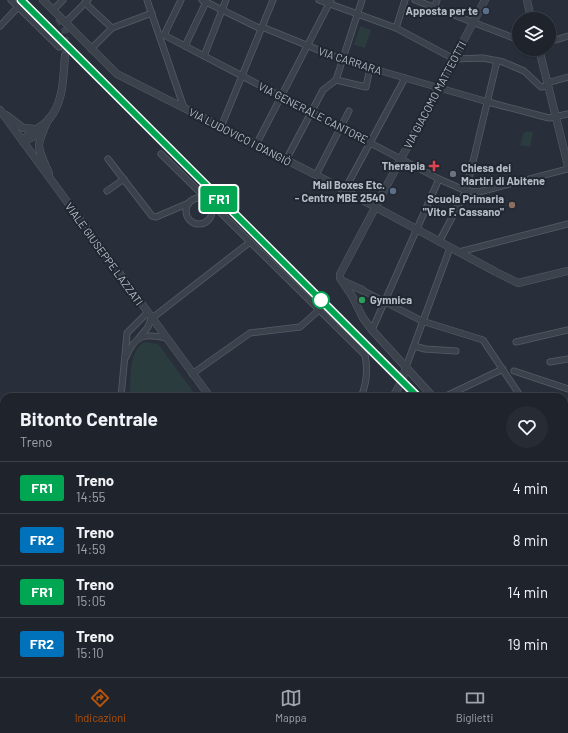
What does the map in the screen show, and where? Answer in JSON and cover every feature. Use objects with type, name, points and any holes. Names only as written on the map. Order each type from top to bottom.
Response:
[{"type":"street","points":[[11,0],[59,47]]},
{"type":"street","points":[[43,0],[117,74],[184,108]]},
{"type":"street","points":[[53,10],[63,0]]},
{"type":"street","name":"VIA LUDOVICO I D'ANGIÒ","points":[[147,0],[162,36],[184,108],[316,175],[416,230],[518,283],[568,271]]},
{"type":"street","points":[[162,36],[181,0]]},
{"type":"street","points":[[204,56],[226,0]]},
{"type":"street","points":[[221,127],[273,0]]},
{"type":"street","points":[[319,0],[330,2],[357,15],[396,28],[454,59],[483,58],[497,61],[524,71],[541,87],[568,77]]},
{"type":"street","points":[[286,160],[322,90],[336,80],[362,0]]},
{"type":"street","points":[[396,28],[405,0]]},
{"type":"street","points":[[414,0],[512,37]]},
{"type":"street","points":[[434,8],[437,0]]},
{"type":"street","name":"VIA GIACOMO MATTEOTTI","points":[[341,277],[375,208],[440,88],[485,0]]},
{"type":"street","points":[[527,0],[530,12]]},
{"type":"street","points":[[65,23],[86,1],[112,28]]},
{"type":"street","points":[[185,46],[204,1]]},
{"type":"street","name":"VIA CARRARA","points":[[204,1],[308,48],[343,60],[488,102],[547,118],[556,118]]},
{"type":"street","points":[[256,145],[308,48],[330,2]]},
{"type":"street","points":[[0,26],[18,7]]},
{"type":"street","points":[[91,49],[112,28],[152,13]]},
{"type":"street","name":"VIA GENERALE CANTORE","points":[[162,36],[185,46],[466,191]]},
{"type":"street","points":[[556,40],[568,36]]},
{"type":"street","points":[[55,188],[38,149],[40,136],[60,100],[64,56]]},
{"type":"street","points":[[541,56],[568,166]]},
{"type":"street","points":[[439,242],[466,191],[497,61]]},
{"type":"street","points":[[336,80],[366,87],[370,68]]},
{"type":"street","points":[[344,191],[405,78]]},
{"type":"street","points":[[0,111],[23,128],[36,129]]},
{"type":"street","name":"VIALE GIUSEPPE LAZZATI","points":[[0,111],[207,393]]},
{"type":"street","points":[[316,175],[349,112]]},
{"type":"street","points":[[556,118],[568,114]]},
{"type":"street","points":[[23,142],[26,135],[48,120]]},
{"type":"street","points":[[23,142],[39,132],[48,120]]},
{"type":"street","points":[[161,154],[365,355],[368,369],[363,393]]},
{"type":"street","points":[[108,159],[152,216],[156,217],[200,198],[208,201],[212,209],[208,222],[199,224],[188,219],[186,211],[189,203]]},
{"type":"street","points":[[466,191],[479,192],[493,189],[568,169]]},
{"type":"street","points":[[372,330],[439,178]]},
{"type":"street","points":[[107,192],[124,179]]},
{"type":"street","points":[[459,252],[568,224]]},
{"type":"street","points":[[121,393],[127,333],[250,242]]},
{"type":"street","points":[[395,393],[402,381],[422,321],[450,248]]},
{"type":"street","points":[[341,277],[384,302],[422,321],[483,340],[518,393]]},
{"type":"street","points":[[341,277],[363,318],[372,330],[429,393]]},
{"type":"street","points":[[352,296],[362,290]]},
{"type":"street","points":[[192,374],[250,333],[300,327],[319,310]]},
{"type":"street","points":[[125,359],[130,348],[148,327],[149,316]]},
{"type":"street","points":[[516,342],[568,330]]},
{"type":"street","points":[[138,338],[148,336],[166,338]]},
{"type":"street","points":[[414,346],[425,349],[456,351]]},
{"type":"street","points":[[550,362],[568,358]]},
{"type":"street","points":[[452,393],[502,369]]},
{"type":"street","points":[[514,371],[568,389]]},
{"type":"shaded area","points":[[360,26],[371,30],[365,48],[354,45]]},
{"type":"shaded area","points":[[527,131],[533,132],[530,147],[520,145],[524,132],[526,133]]},
{"type":"shaded area","points":[[145,342],[158,344],[194,393],[130,393],[133,358],[140,346]]},
{"type":"tunnel","points":[[58,18],[65,29],[65,56]]},
{"type":"railway","points":[[21,0],[414,393]]},
{"type":"train","name":"FR1","points":[[21,0],[414,393]]},
{"type":"place","name":"Apposta per te","points":[[486,11]]},
{"type":"place","name":"Therapia","points":[[434,166]]},
{"type":"place","name":"Chiesa dei Martiri di Abitene","points":[[453,174]]},
{"type":"place","name":"Mail Boxes Etc. - Centro MBE 2540","points":[[393,191]]},
{"type":"place","name":"Scuola Primaria \"Vito F. Cassano\"","points":[[512,205]]},
{"type":"place","name":"Gymnica","points":[[362,300]]}]
